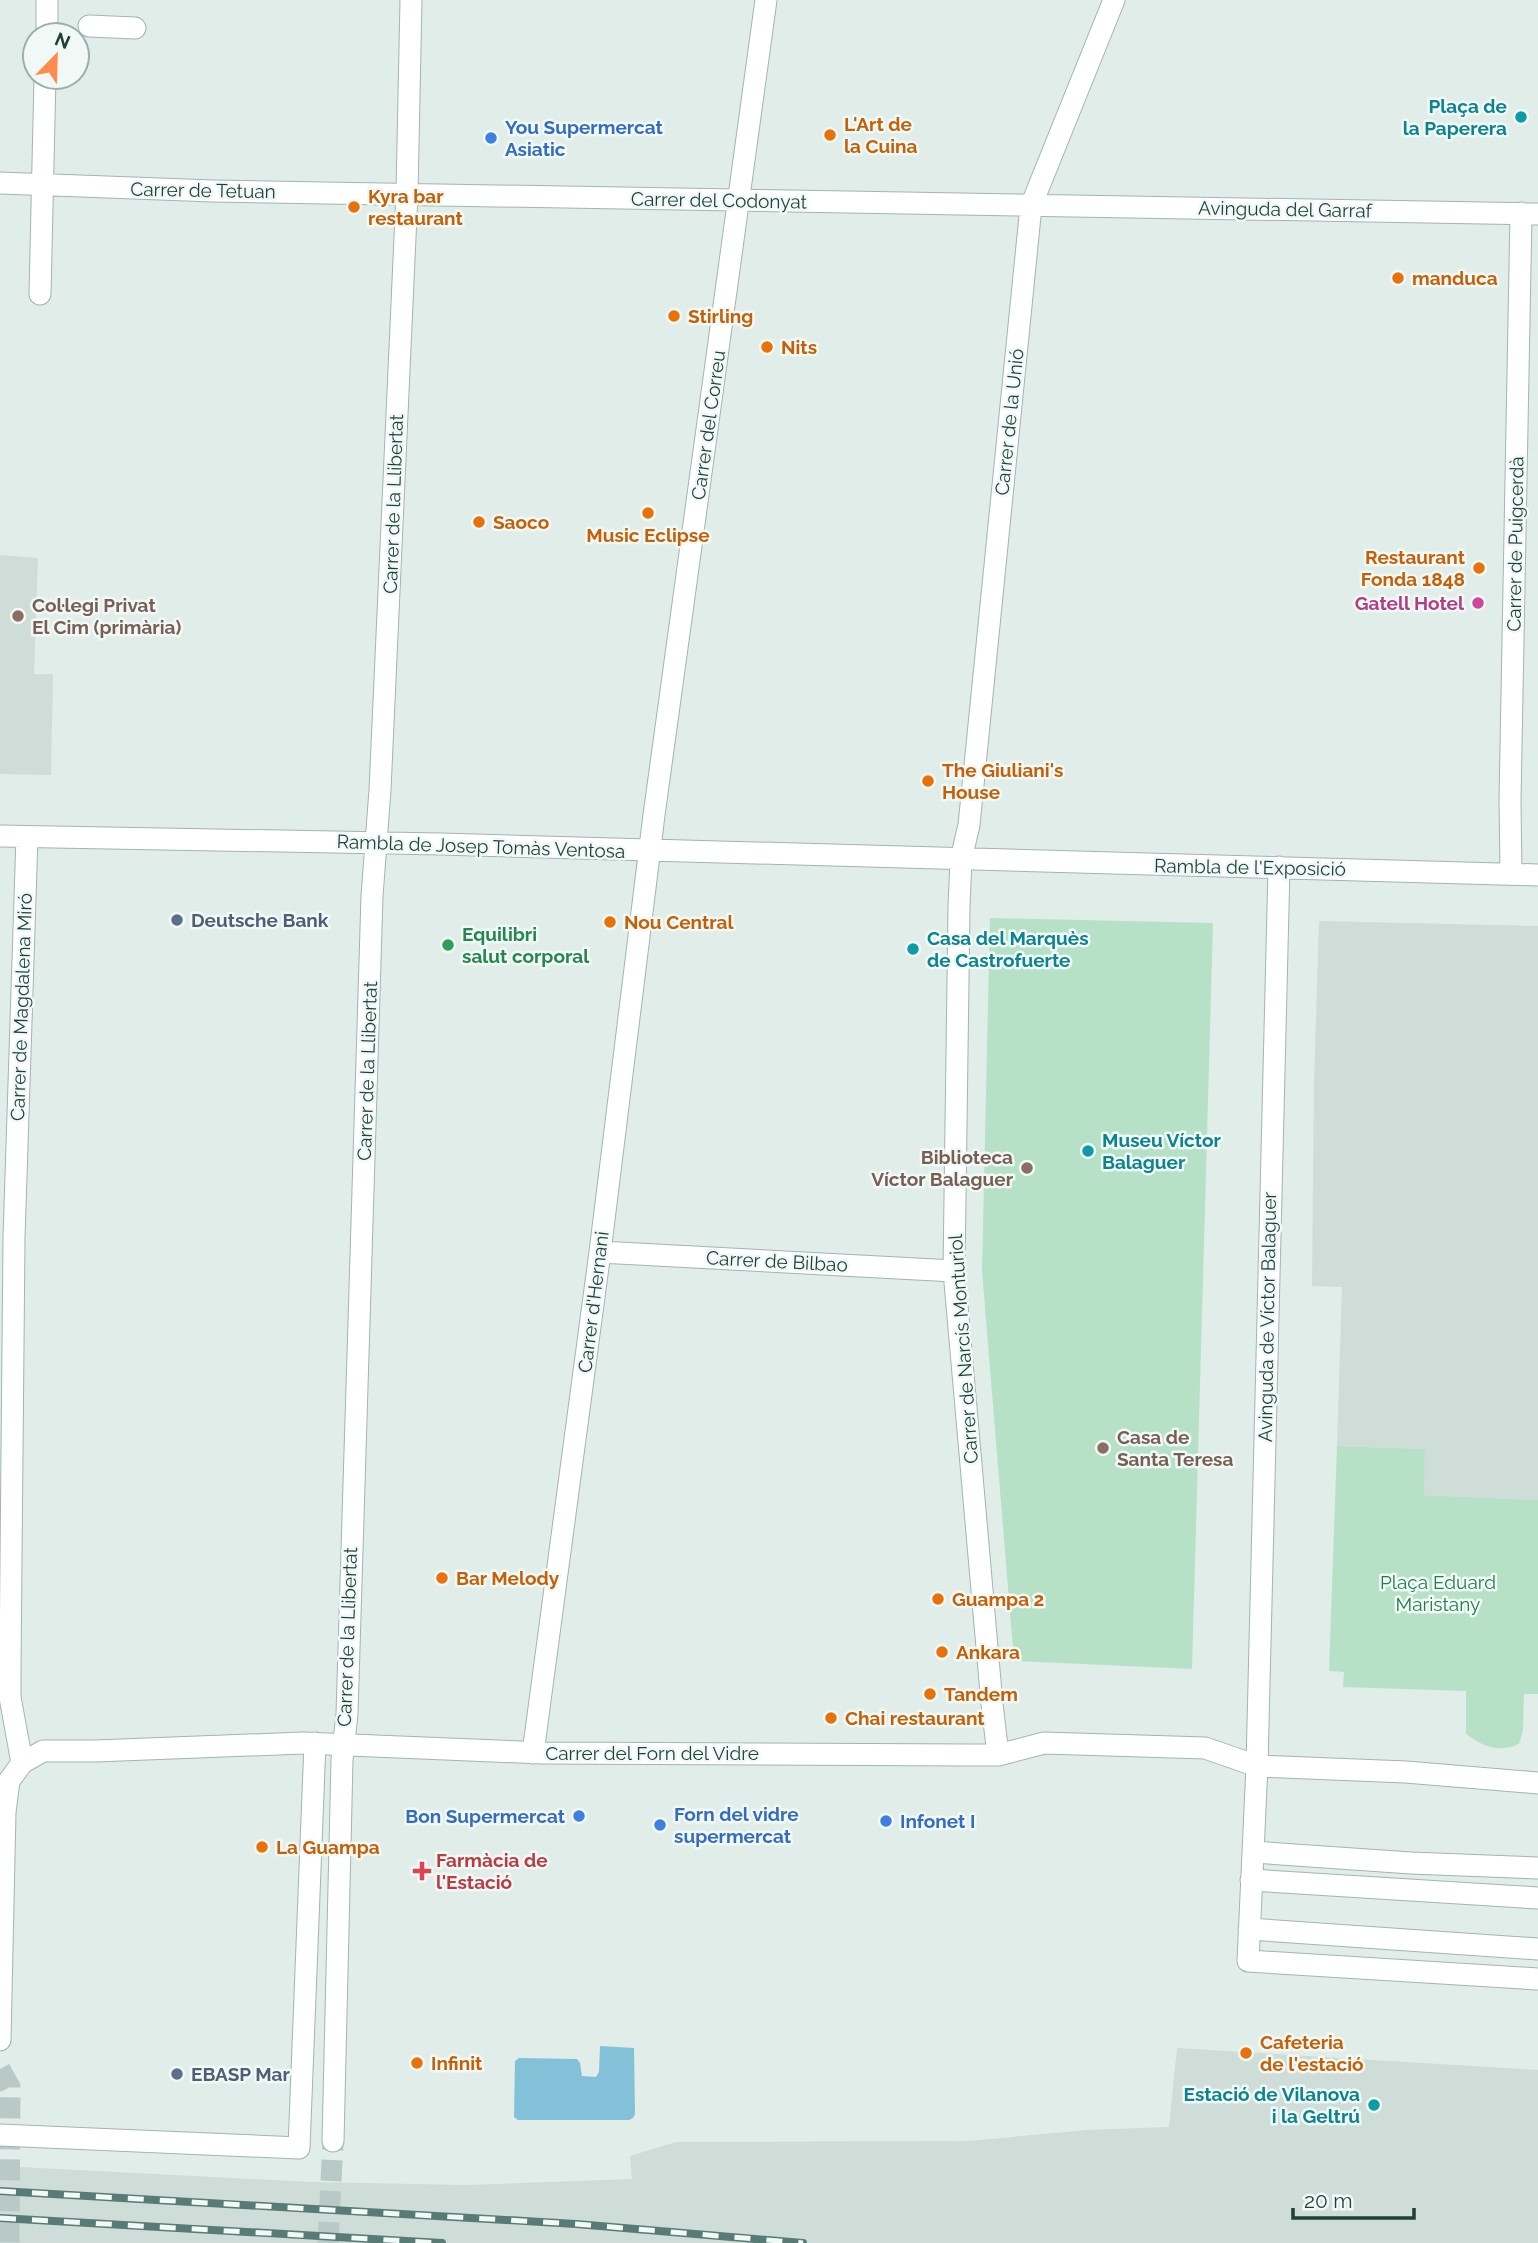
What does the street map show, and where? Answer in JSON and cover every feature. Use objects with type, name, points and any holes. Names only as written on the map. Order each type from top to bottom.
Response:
[{"type":"street","points":[[47,0],[47,21]]},
{"type":"street","name":"Carrer de la Llibertat","points":[[332,2141],[342,1752],[347,1714],[376,844],[407,193],[411,0]]},
{"type":"street","name":"Carrer del Correu","points":[[649,851],[766,0]]},
{"type":"street","name":"Carrer de la Unió","points":[[961,859],[969,825],[1031,206],[1114,0]]},
{"type":"street","points":[[91,26],[135,28]]},
{"type":"street","points":[[40,294],[45,91]]},
{"type":"street","name":"Carrer de Tetuan","points":[[0,183],[213,191],[407,193]]},
{"type":"street","name":"Carrer del Codonyat","points":[[407,193],[1031,206]]},
{"type":"street","name":"Avinguda del Garraf","points":[[1031,206],[1529,213]]},
{"type":"street","name":"Carrer de Puigcerdà","points":[[1511,874],[1511,775],[1529,213]]},
{"type":"street","name":"Rambla de Josep Tomàs Ventosa","points":[[0,836],[294,840],[961,859]]},
{"type":"street","name":"Carrer de Magdalena Miró","points":[[22,1763],[10,1697],[7,1238],[27,837]]},
{"type":"street","name":"Carrer d'Hernani","points":[[533,1753],[600,1252],[649,851]]},
{"type":"street","name":"Rambla de l'Exposició","points":[[961,859],[1538,875]]},
{"type":"street","name":"Carrer de Narcís Monturiol","points":[[961,859],[954,1271],[998,1755]]},
{"type":"street","name":"Avinguda de Víctor Balaguer","points":[[1257,1766],[1279,867]]},
{"type":"street","name":"Carrer de Bilbao","points":[[600,1252],[954,1271]]},
{"type":"street","name":"Carrer de la Llibertat","points":[[0,2135],[299,2148],[315,1743]]},
{"type":"street","name":"Carrer del Forn del Vidre","points":[[22,1763],[43,1751],[315,1743],[342,1752],[998,1755],[1044,1743],[1205,1748],[1257,1766]]},
{"type":"street","points":[[0,2040],[4,1779],[22,1763]]},
{"type":"street","points":[[1538,1783],[1419,1773],[1257,1766],[1248,1961],[1538,1979]]},
{"type":"street","points":[[1253,1852],[1411,1863],[1538,1868]]},
{"type":"street","points":[[1251,1880],[1538,1898]]},
{"type":"street","points":[[1249,1929],[1538,1949]]},
{"type":"shaded area","name":"Col·legi Privat El Cim (primària)","points":[[0,555],[38,558],[34,674],[53,674],[51,775],[0,774]]},
{"type":"shaded area","points":[[1319,921],[1538,926],[1538,1500],[1423,1495],[1425,1449],[1337,1446],[1342,1287],[1312,1286]]},
{"type":"shaded area","points":[[1177,2048],[1538,2070],[1538,2243],[0,2243],[0,2166],[310,2182],[466,2185],[632,2179],[630,2156],[676,2142],[969,2141],[1086,2130],[1169,2127]]},
{"type":"green space","points":[[990,918],[1213,923],[1192,1669],[1014,1661],[982,1271]]},
{"type":"green space","name":"Plaça Eduard Maristany","points":[[1337,1446],[1425,1449],[1424,1495],[1538,1500],[1538,1694],[1524,1694],[1523,1730],[1519,1744],[1504,1748],[1491,1747],[1466,1734],[1466,1691],[1343,1687],[1344,1672],[1329,1671]]},
{"type":"water","points":[[600,2046],[634,2048],[633,2118],[518,2120],[514,2117],[515,2061],[519,2058],[577,2059],[582,2076],[596,2077],[599,2072]]},
{"type":"tunnel","points":[[0,2069],[10,2087],[9,2243]]},
{"type":"tunnel","points":[[328,2243],[333,2141]]},
{"type":"railway","points":[[0,2191],[576,2224],[803,2243]]},
{"type":"railway","points":[[0,2218],[442,2243]]},
{"type":"place","name":"Plaça de la Paperera","points":[[1521,117]]},
{"type":"place","name":"L'Art de la Cuina","points":[[830,135]]},
{"type":"place","name":"You Supermercat Asiatic","points":[[491,138]]},
{"type":"place","name":"Kyra bar restaurant","points":[[354,207]]},
{"type":"place","name":"manduca","points":[[1398,278]]},
{"type":"place","name":"Stirling","points":[[674,316]]},
{"type":"place","name":"Nits","points":[[767,347]]},
{"type":"place","name":"Music Eclipse","points":[[648,513]]},
{"type":"place","name":"Saoco","points":[[479,522]]},
{"type":"place","name":"Restaurant Fonda 1848","points":[[1479,568]]},
{"type":"place","name":"Gatell Hotel","points":[[1478,603]]},
{"type":"place","name":"Col·legi Privat El Cim (primària)","points":[[18,616]]},
{"type":"place","name":"The Giuliani's House","points":[[928,781]]},
{"type":"place","name":"Deutsche Bank","points":[[177,920]]},
{"type":"place","name":"Nou Central","points":[[610,922]]},
{"type":"place","name":"Equilibri salut corporal","points":[[448,945]]},
{"type":"place","name":"Casa del Marquès de Castrofuerte","points":[[913,949]]},
{"type":"place","name":"Museu Víctor Balaguer","points":[[1088,1151]]},
{"type":"place","name":"Biblioteca Víctor Balaguer","points":[[1027,1168]]},
{"type":"place","name":"Casa de Santa Teresa","points":[[1103,1448]]},
{"type":"place","name":"Bar Melody","points":[[442,1578]]},
{"type":"place","name":"Guampa 2","points":[[938,1599]]},
{"type":"place","name":"Ankara","points":[[942,1652]]},
{"type":"place","name":"Tandem","points":[[930,1694]]},
{"type":"place","name":"Chai restaurant","points":[[831,1718]]},
{"type":"place","name":"Bon Supermercat","points":[[579,1816]]},
{"type":"place","name":"Infonet I","points":[[886,1821]]},
{"type":"place","name":"Forn del vidre supermercat","points":[[660,1825]]},
{"type":"place","name":"La Guampa","points":[[262,1847]]},
{"type":"place","name":"Farmàcia de l'Estació","points":[[422,1871]]},
{"type":"place","name":"Cafeteria de l'estació","points":[[1246,2053]]},
{"type":"place","name":"Infinit","points":[[417,2063]]},
{"type":"place","name":"EBASP Mar","points":[[177,2074]]},
{"type":"place","name":"Estació de Vilanova i la Geltrú","points":[[1374,2105]]}]
